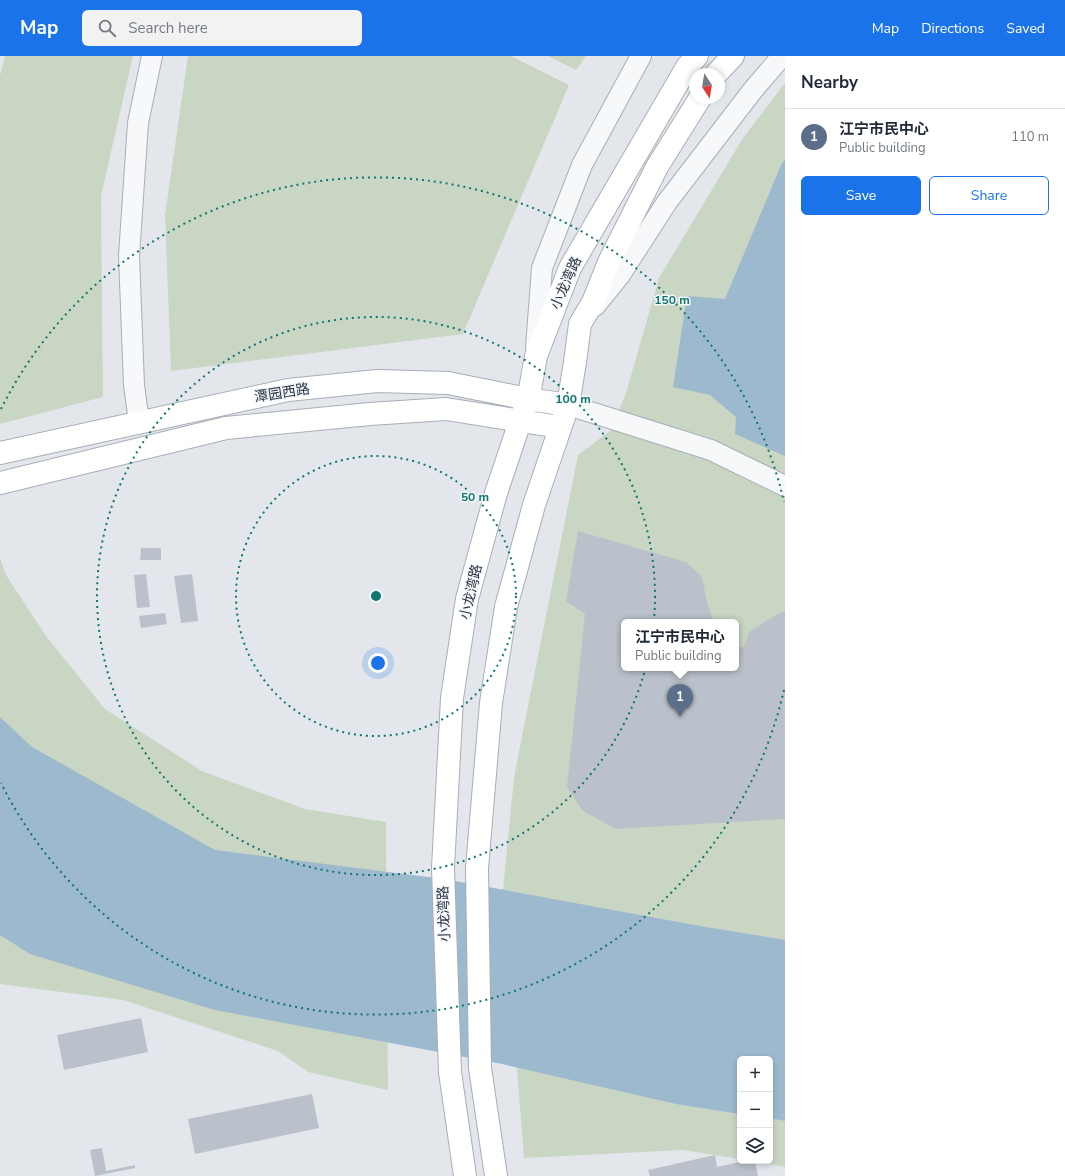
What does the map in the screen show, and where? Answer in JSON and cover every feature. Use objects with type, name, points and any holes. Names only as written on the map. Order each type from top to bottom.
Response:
[{"type":"main road","name":"小龙湾路","points":[[465,1176],[450,1072],[443,868],[452,698],[467,599],[496,493],[528,399],[536,356],[570,268],[687,67],[697,56]]},
{"type":"main road","points":[[722,68],[733,56]]},
{"type":"main road","points":[[496,1176],[480,1068],[477,868],[491,703],[506,607],[534,505],[568,405],[580,324],[593,302],[609,262],[657,167],[696,104]]},
{"type":"main road","name":"潭园西路","points":[[0,453],[288,390],[377,382],[448,383],[528,399],[568,405]]},
{"type":"main road","name":"潭园西路","points":[[0,484],[226,428],[370,414],[446,409],[560,427]]},
{"type":"street","points":[[139,422],[134,385],[128,256],[138,123],[152,56]]},
{"type":"street","points":[[536,356],[542,268],[582,165],[640,56]]},
{"type":"street","points":[[580,324],[620,276],[667,202],[753,90],[782,56]]},
{"type":"street","points":[[568,405],[711,450],[785,486]]},
{"type":"green space","points":[[5,56],[133,56],[101,196],[103,397],[0,424],[0,75]]},
{"type":"green space","points":[[188,56],[511,56],[569,85],[463,334],[171,371],[165,215]]},
{"type":"green space","points":[[548,56],[586,56],[576,70]]},
{"type":"green space","points":[[785,83],[785,1167],[768,1164],[773,1164],[773,1056],[737,1056],[737,1159],[683,1150],[524,1158],[503,890],[514,777],[578,455],[611,430],[626,393],[659,278],[743,138]]},
{"type":"green space","points":[[0,558],[6,575],[46,636],[105,709],[202,771],[305,809],[386,822],[388,1090],[308,1072],[278,1051],[123,1000],[0,984]]},
{"type":"water","points":[[785,159],[785,456],[735,434],[736,417],[710,395],[673,387],[687,296],[725,299],[781,165]]},
{"type":"water","points":[[0,717],[32,747],[215,850],[444,879],[785,940],[785,1121],[773,1119],[773,1056],[737,1056],[737,1114],[676,1104],[502,1064],[215,1010],[30,954],[0,935]]},
{"type":"building","points":[[578,531],[686,562],[702,577],[707,603],[713,619],[621,619],[621,671],[739,671],[739,646],[743,648],[749,632],[779,613],[785,612],[785,819],[616,829],[583,811],[567,787],[585,614],[566,601]]},
{"type":"building","points":[[141,548],[161,548],[161,560],[140,560]]},
{"type":"building","points":[[146,574],[150,607],[137,608],[134,575]]},
{"type":"building","points":[[192,574],[198,621],[181,623],[174,576]]},
{"type":"building","points":[[165,613],[167,624],[141,628],[139,616]]},
{"type":"building","points":[[141,1018],[148,1052],[64,1070],[57,1035]]},
{"type":"building","points":[[312,1094],[319,1128],[195,1154],[188,1119]]},
{"type":"building","points":[[102,1148],[106,1171],[135,1165],[135,1168],[95,1176],[90,1150]]},
{"type":"building","points":[[715,1155],[717,1167],[737,1163],[737,1164],[756,1164],[758,1176],[650,1176],[648,1170]]},
{"type":"place","name":"江宁市民中心","points":[[680,717]]}]
